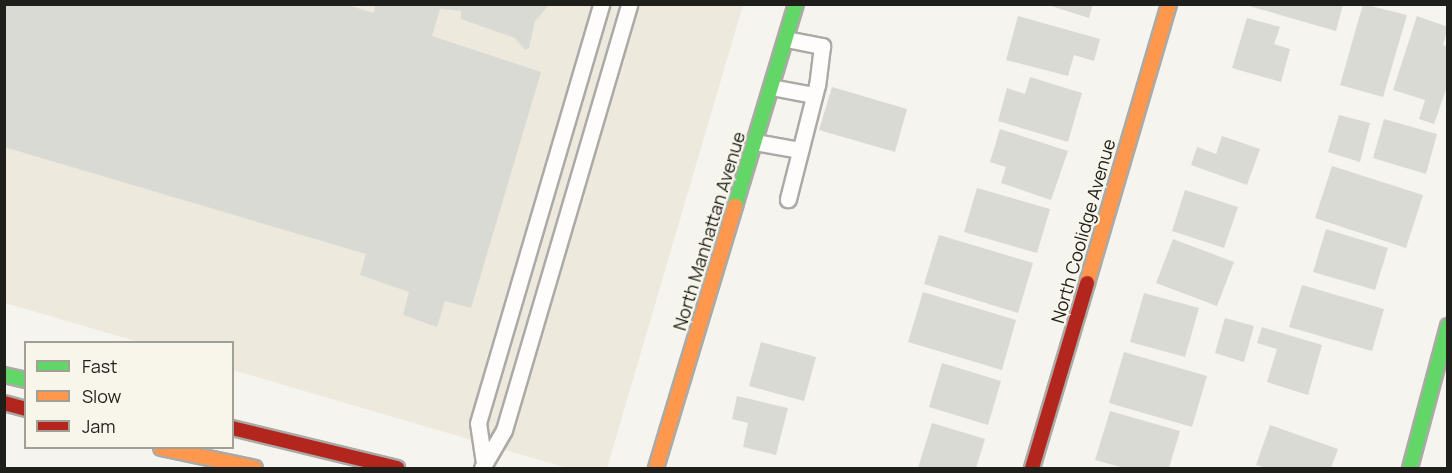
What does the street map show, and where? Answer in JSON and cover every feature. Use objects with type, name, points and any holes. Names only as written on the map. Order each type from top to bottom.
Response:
[{"type":"street","name":"North Manhattan Avenue","points":[[656,468],[796,4]]},
{"type":"street","name":"North Coolidge Avenue","points":[[1032,468],[1169,4]]},
{"type":"street","points":[[1410,468],[1448,326]]},
{"type":"street","points":[[4,375],[24,380]]},
{"type":"street","points":[[4,403],[24,408]]},
{"type":"street","points":[[234,428],[397,468]]},
{"type":"street","points":[[170,449],[255,468]]},
{"type":"lane","points":[[483,466],[478,423],[601,4]]},
{"type":"lane","points":[[483,466],[504,430],[629,4]]},
{"type":"lane","points":[[786,39],[822,46],[814,95],[788,199]]},
{"type":"lane","points":[[771,87],[814,95]]},
{"type":"lane","points":[[754,142],[800,150]]},
{"type":"shaded area","points":[[4,5],[743,5],[607,468],[567,468],[234,370],[234,341],[136,341],[5,303]]},
{"type":"building","points":[[4,4],[344,4],[374,13],[375,4],[550,4],[535,21],[529,48],[525,50],[515,38],[461,19],[461,11],[440,9],[432,36],[541,72],[471,308],[445,301],[437,327],[403,315],[409,292],[360,275],[366,254],[4,147]]},
{"type":"building","points":[[1045,4],[1093,4],[1089,18]]},
{"type":"building","points":[[1242,4],[1343,4],[1336,31]]},
{"type":"building","points":[[1363,4],[1407,15],[1383,97],[1340,85]]},
{"type":"building","points":[[1018,16],[1100,39],[1094,61],[1074,55],[1068,76],[1006,60]]},
{"type":"building","points":[[1417,16],[1448,27],[1443,45],[1448,47],[1448,84],[1434,124],[1419,119],[1425,100],[1393,90]]},
{"type":"building","points":[[1247,18],[1280,27],[1274,44],[1290,49],[1281,82],[1232,68]]},
{"type":"building","points":[[1030,77],[1082,93],[1068,142],[998,121],[1007,88],[1025,94]]},
{"type":"building","points":[[832,87],[907,109],[895,152],[819,130]]},
{"type":"building","points":[[1339,115],[1370,123],[1360,162],[1328,152]]},
{"type":"building","points":[[1384,119],[1437,134],[1426,174],[1373,158]]},
{"type":"building","points":[[1000,129],[1068,151],[1051,200],[1001,183],[1006,167],[990,162]]},
{"type":"building","points":[[1222,136],[1260,149],[1247,185],[1191,165],[1197,147],[1216,154]]},
{"type":"building","points":[[1332,166],[1423,195],[1406,248],[1315,218]]},
{"type":"building","points":[[977,188],[1050,209],[1037,253],[964,232]]},
{"type":"building","points":[[1185,190],[1238,207],[1224,248],[1172,231]]},
{"type":"building","points":[[1326,229],[1388,248],[1375,290],[1313,272]]},
{"type":"building","points":[[939,235],[1033,263],[1018,313],[924,284]]},
{"type":"building","points":[[1173,239],[1234,262],[1217,306],[1156,283]]},
{"type":"building","points":[[1302,285],[1384,309],[1372,351],[1289,327]]},
{"type":"building","points":[[923,292],[1016,320],[1002,370],[908,342]]},
{"type":"building","points":[[1144,293],[1199,308],[1185,357],[1130,342]]},
{"type":"building","points":[[1225,318],[1254,326],[1244,362],[1215,353]]},
{"type":"building","points":[[1262,327],[1322,345],[1308,395],[1267,382],[1277,349],[1257,343]]},
{"type":"building","points":[[761,342],[816,357],[804,401],[749,386]]},
{"type":"building","points":[[1124,352],[1207,376],[1192,427],[1109,403]]},
{"type":"building","points":[[942,363],[1001,381],[988,425],[929,407]]},
{"type":"building","points":[[737,396],[788,408],[776,455],[743,447],[748,423],[732,419]]},
{"type":"building","points":[[1110,411],[1180,431],[1169,468],[1124,468],[1095,460]]},
{"type":"building","points":[[932,423],[985,439],[976,468],[918,468]]},
{"type":"building","points":[[1270,425],[1338,449],[1331,468],[1267,468],[1256,465]]},
{"type":"traffic: fast","points":[[735,206],[796,4]]},
{"type":"traffic: fast","points":[[1410,468],[1448,326]]},
{"type":"traffic: fast","points":[[4,375],[24,380]]},
{"type":"traffic: slow","points":[[1087,283],[1169,4]]},
{"type":"traffic: slow","points":[[656,468],[735,206]]},
{"type":"traffic: slow","points":[[166,449],[255,468]]},
{"type":"traffic: jam","points":[[1032,468],[1087,283]]},
{"type":"traffic: jam","points":[[4,403],[24,408]]},
{"type":"traffic: jam","points":[[234,428],[397,468]]}]
